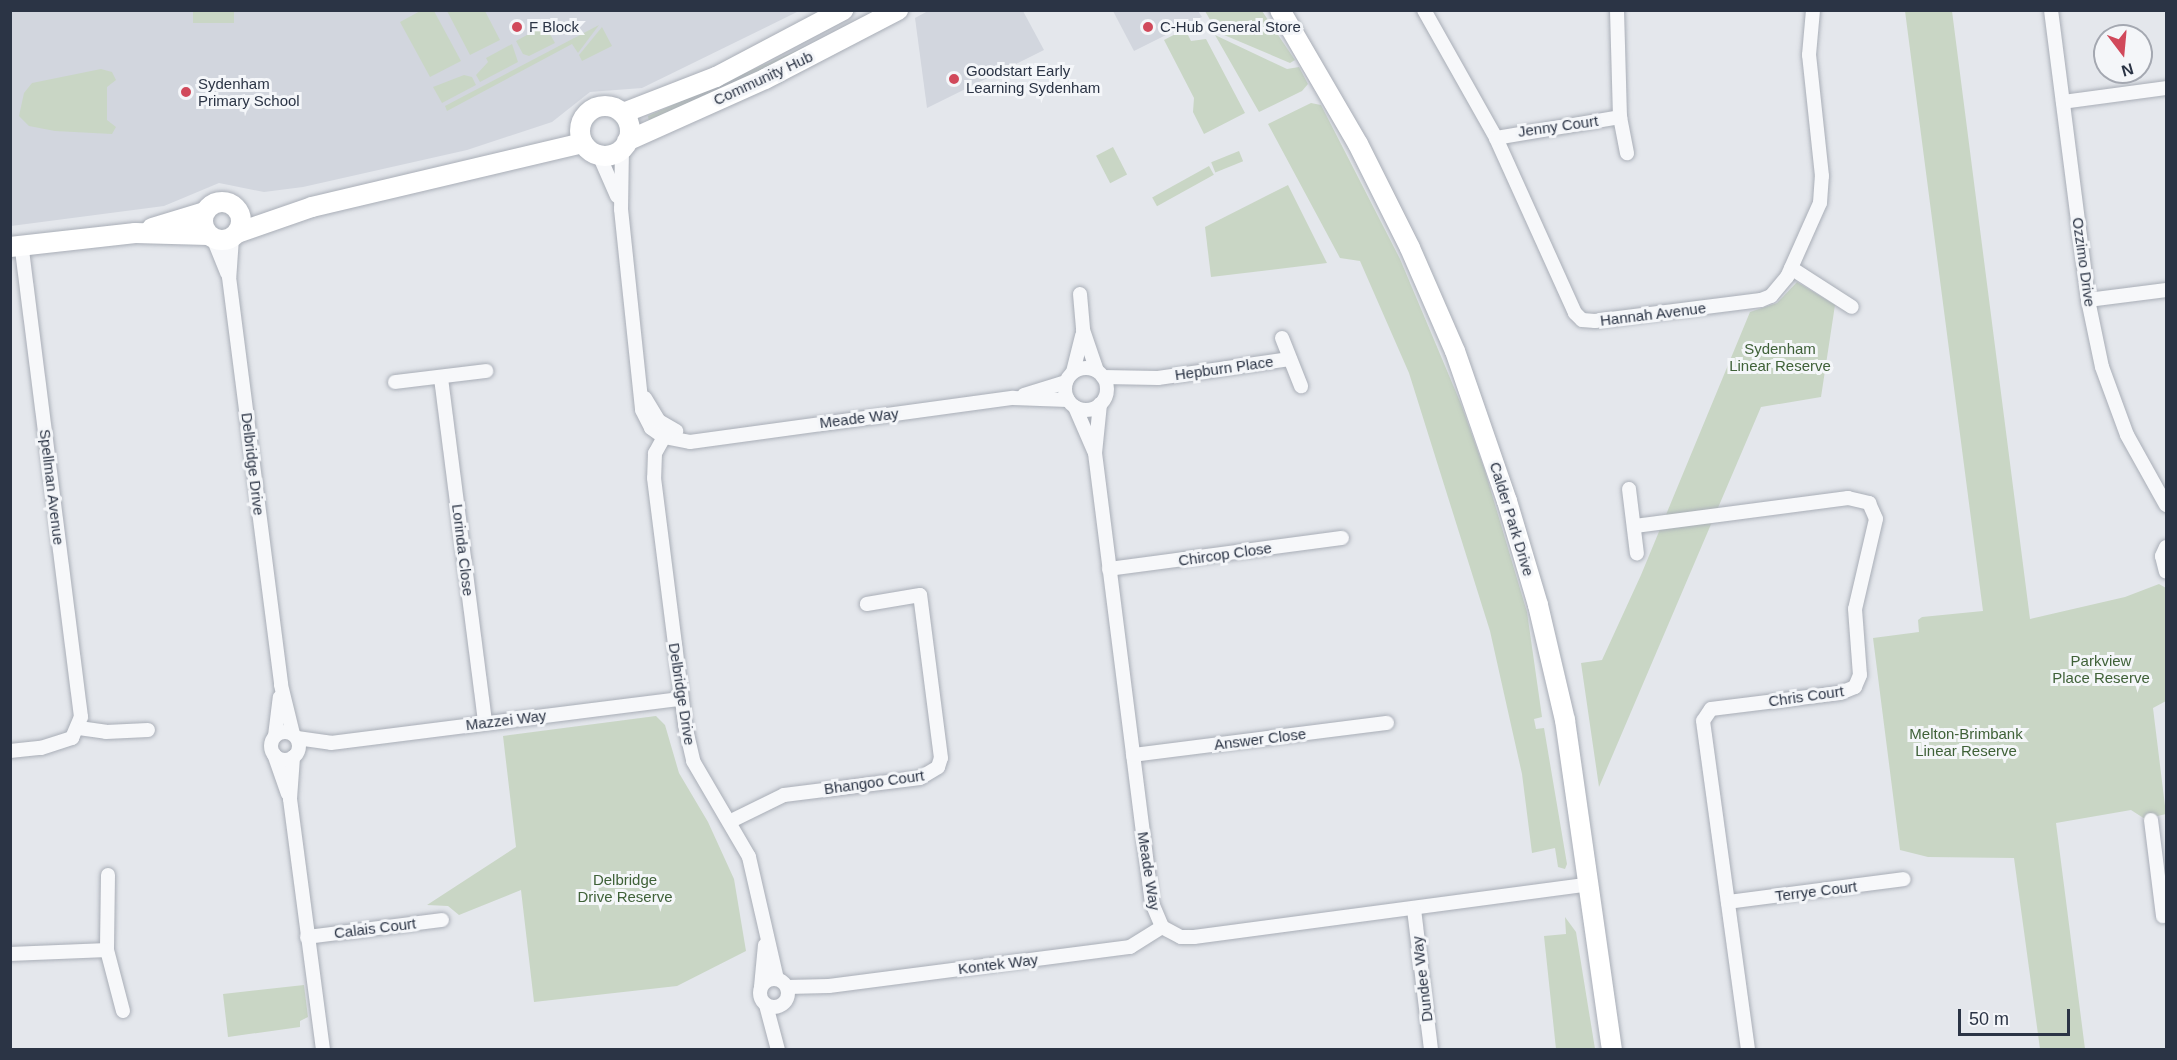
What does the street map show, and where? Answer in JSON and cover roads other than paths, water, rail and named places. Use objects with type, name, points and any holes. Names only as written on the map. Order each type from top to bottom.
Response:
[{"type":"street","name":"Community Hub","points":[[623,114],[716,77],[843,10]]},
{"type":"street","name":"Calder Park Drive","points":[[1273,10],[1291,28]]},
{"type":"street","name":"Calder Park Drive","points":[[1280,10],[1358,144],[1410,248],[1455,351],[1490,448],[1548,646],[1565,720],[1590,884],[1611,1050]]},
{"type":"street","name":"Hannah Avenue","points":[[1424,10],[1496,138],[1575,313],[1582,320],[1761,300],[1771,296],[1791,268],[1820,203],[1822,176],[1809,55],[1813,10]]},
{"type":"street","name":"Jenny Court","points":[[1617,10],[1620,117],[1627,153]]},
{"type":"street","name":"Ozzimo Drive","points":[[2051,10],[2088,300],[2114,401],[2164,503],[2166,517]]},
{"type":"street","name":"Community Hub","points":[[625,145],[750,86],[886,13]]},
{"type":"street","points":[[2063,102],[2166,88]]},
{"type":"street","points":[[621,209],[609,171],[588,142],[588,113],[601,106],[623,114],[629,127],[625,145],[621,209],[643,393],[649,409],[666,432]]},
{"type":"street","name":"Jenny Court","points":[[1496,138],[1620,117]]},
{"type":"street","points":[[16,246],[135,233],[223,236],[312,207],[588,142],[625,145]]},
{"type":"street","points":[[135,233],[205,212],[220,202],[237,208],[312,207]]},
{"type":"street","points":[[223,236],[242,223],[237,208]]},
{"type":"street","points":[[205,212],[203,224],[223,236]]},
{"type":"street","name":"Delbridge Drive","points":[[223,236],[281,686],[295,736]]},
{"type":"street","name":"Spellman Avenue","points":[[16,246],[79,728]]},
{"type":"street","points":[[1791,268],[1852,307]]},
{"type":"street","points":[[2088,300],[2166,290]]},
{"type":"street","points":[[1080,294],[1083,330],[1100,374],[1103,400],[1088,410],[1071,403],[1070,377],[1083,330]]},
{"type":"street","name":"Hepburn Place","points":[[1282,338],[1301,386]]},
{"type":"street","name":"Hepburn Place","points":[[1100,374],[1158,378],[1290,359]]},
{"type":"street","points":[[1070,377],[1085,368],[1100,374]]},
{"type":"street","points":[[395,382],[486,371]]},
{"type":"street","name":"Meade Way","points":[[1013,398],[1070,377]]},
{"type":"street","name":"Lorinda Close","points":[[441,378],[485,722]]},
{"type":"street","name":"Hepburn Place","points":[[1103,400],[1158,378]]},
{"type":"street","name":"Meade Way","points":[[666,432],[705,438],[1013,398],[1071,403],[1095,453]]},
{"type":"street","name":"Meade Way","points":[[1103,400],[1095,453],[1152,903],[1161,927],[1181,937],[1194,937],[1590,884]]},
{"type":"street","name":"Delbridge Drive","points":[[666,432],[655,453],[654,478],[680,699],[693,761],[706,789],[731,821],[749,857],[779,995],[778,1047]]},
{"type":"street","points":[[1629,489],[1637,554]]},
{"type":"street","name":"Chris Court","points":[[1635,526],[1848,498],[1869,503],[1876,519],[1855,609],[1860,675],[1855,687],[1840,693],[1711,709],[1703,721],[1748,1050]]},
{"type":"street","name":"Chircop Close","points":[[1109,569],[1342,538]]},
{"type":"street","points":[[2166,547],[2162,556],[2166,572]]},
{"type":"street","name":"Bhangoo Court","points":[[731,821],[784,795],[920,778],[938,767],[941,758],[920,596],[867,604]]},
{"type":"street","name":"Delbridge Drive","points":[[275,736],[281,686]]},
{"type":"street","name":"Mazzei Way","points":[[294,756],[331,743],[680,699]]},
{"type":"street","name":"Answer Close","points":[[1133,755],[1387,723]]},
{"type":"street","points":[[10,751],[61,743],[72,738],[79,728],[106,732],[148,730]]},
{"type":"street","points":[[290,799],[271,747],[275,736],[285,732],[295,736],[299,747],[294,756],[290,799],[324,1050]]},
{"type":"street","name":"Mazzei Way","points":[[295,736],[331,743]]},
{"type":"street","points":[[273,754],[285,760],[294,756]]},
{"type":"street","points":[[2151,820],[2160,838],[2163,916]]},
{"type":"street","points":[[108,875],[107,950],[123,1011]]},
{"type":"street","name":"Terrye Court","points":[[1728,902],[1904,879]]},
{"type":"street","name":"Dundee Way","points":[[1414,909],[1431,1050]]},
{"type":"street","name":"Calais Court","points":[[307,936],[442,920]]},
{"type":"street","name":"Kontek Way","points":[[779,995],[829,986],[1130,947],[1161,927]]},
{"type":"street","name":"Delbridge Drive","points":[[761,987],[766,937]]},
{"type":"street","points":[[10,954],[107,950]]},
{"type":"street","points":[[768,980],[779,995],[760,995],[761,987],[768,980]]},
{"type":"place","name":"F Block","points":[[517,27]]},
{"type":"place","name":"C-Hub General Store","points":[[1148,27]]},
{"type":"place","name":"Goodstart Early Learning Sydenham","points":[[954,79]]},
{"type":"place","name":"Sydenham Primary School","points":[[186,92]]},
{"type":"park label","name":"Sydenham Linear Reserve","points":[[1780,356]]},
{"type":"park label","name":"Parkview Place Reserve","points":[[2101,668]]},
{"type":"park label","name":"Melton-Brimbank Linear Reserve","points":[[1966,742]]},
{"type":"park label","name":"Delbridge Drive Reserve","points":[[625,888]]}]
